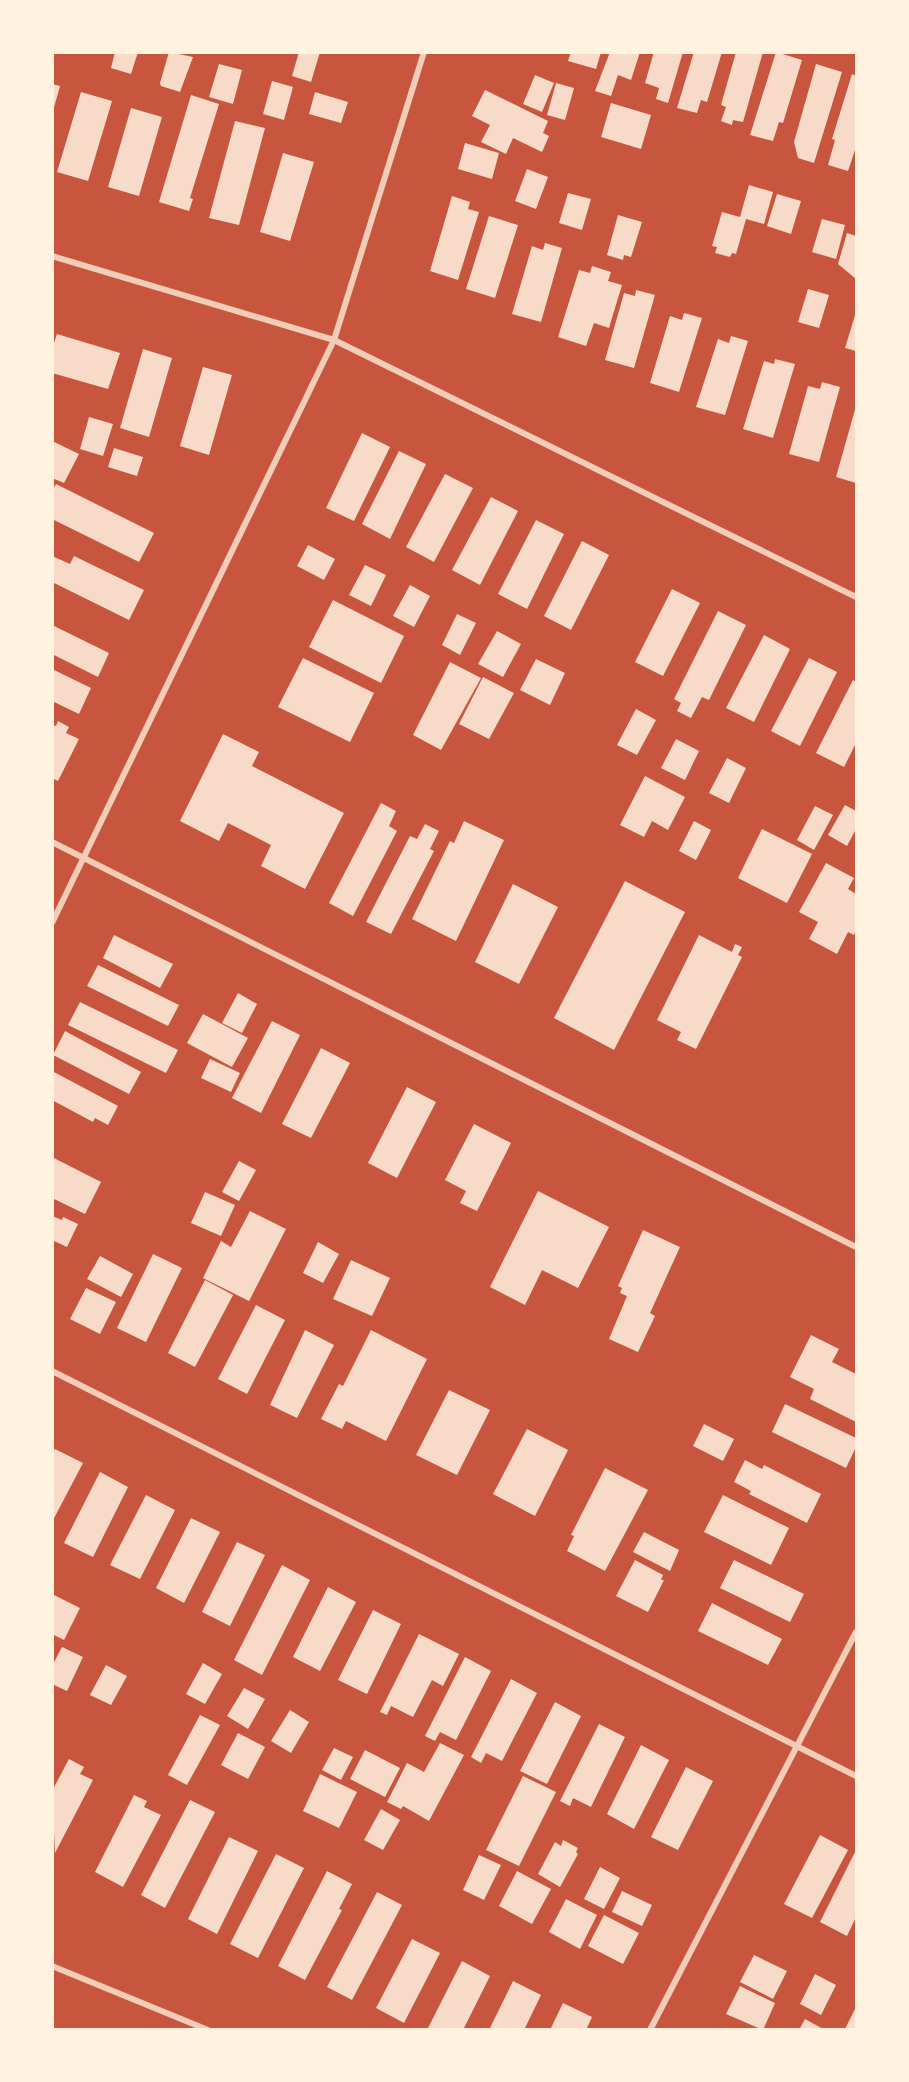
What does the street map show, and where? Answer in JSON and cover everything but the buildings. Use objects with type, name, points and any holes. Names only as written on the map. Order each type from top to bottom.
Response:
[{"type":"street","points":[[52,923],[85,859],[334,340],[424,52]]},
{"type":"street","points":[[52,255],[334,340],[856,597]]},
{"type":"street","points":[[52,842],[856,1247]]},
{"type":"street","points":[[52,1371],[856,1776]]},
{"type":"street","points":[[650,2030],[856,1632]]},
{"type":"street","points":[[52,1966],[208,2030]]}]
